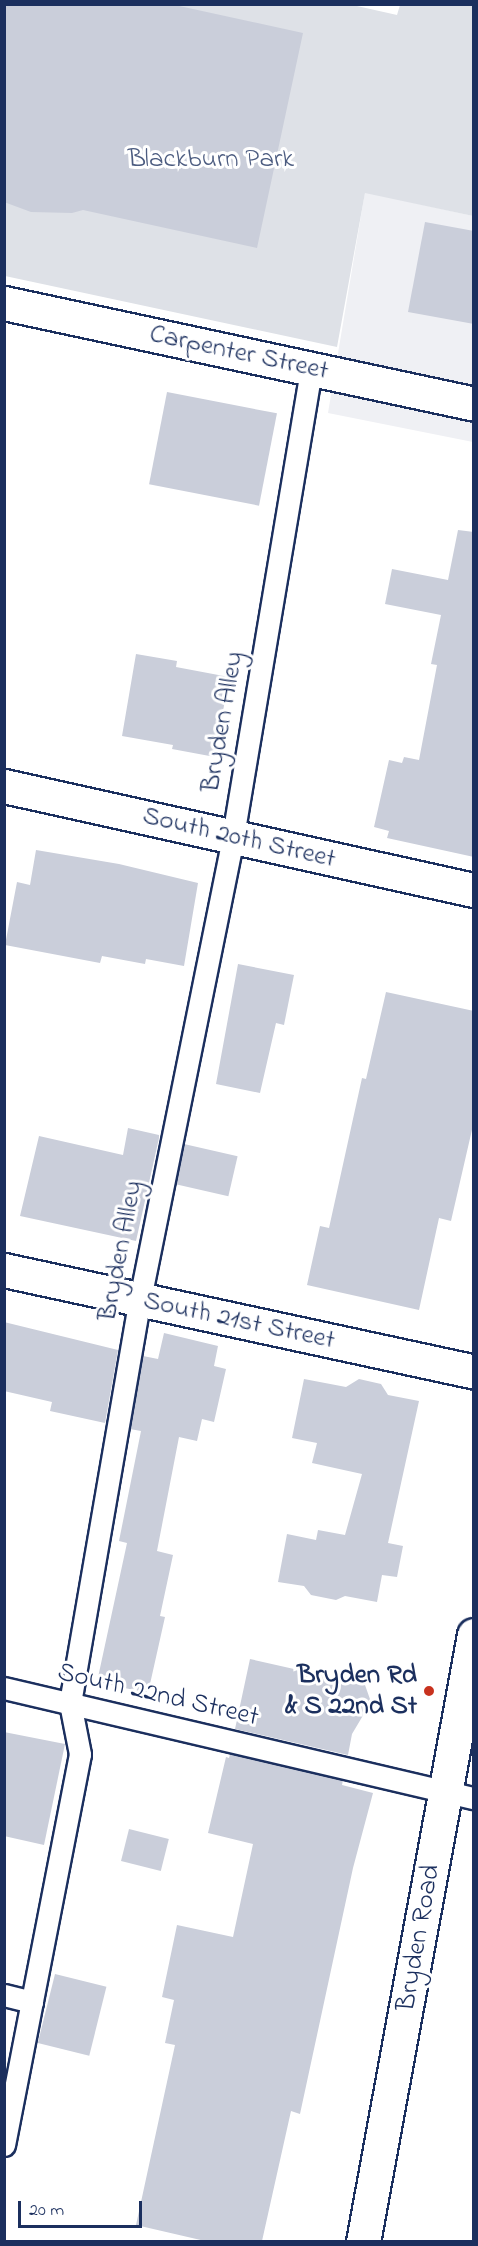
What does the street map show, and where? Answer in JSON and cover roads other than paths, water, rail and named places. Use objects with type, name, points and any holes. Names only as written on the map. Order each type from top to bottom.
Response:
[{"type":"street","name":"Carpenter Street","points":[[4,303],[474,404]]},
{"type":"street","name":"South 20th Street","points":[[4,786],[474,890]]},
{"type":"street","name":"South 21st Street","points":[[4,1270],[474,1372]]},
{"type":"street","name":"Bryden Road","points":[[363,2241],[460,1795],[474,1635]]},
{"type":"lane","name":"Bryden Alley","points":[[4,2145],[80,1754],[69,1703],[140,1299],[233,836],[311,368]]},
{"type":"lane","name":"South 22nd Street","points":[[4,1688],[460,1795]]},
{"type":"lane","points":[[4,1995],[32,2002]]},
{"type":"place","name":"Bryden Rd & S 22nd St","points":[[429,1691]]},
{"type":"park label","name":"Blackburn Park","points":[[211,160]]}]
